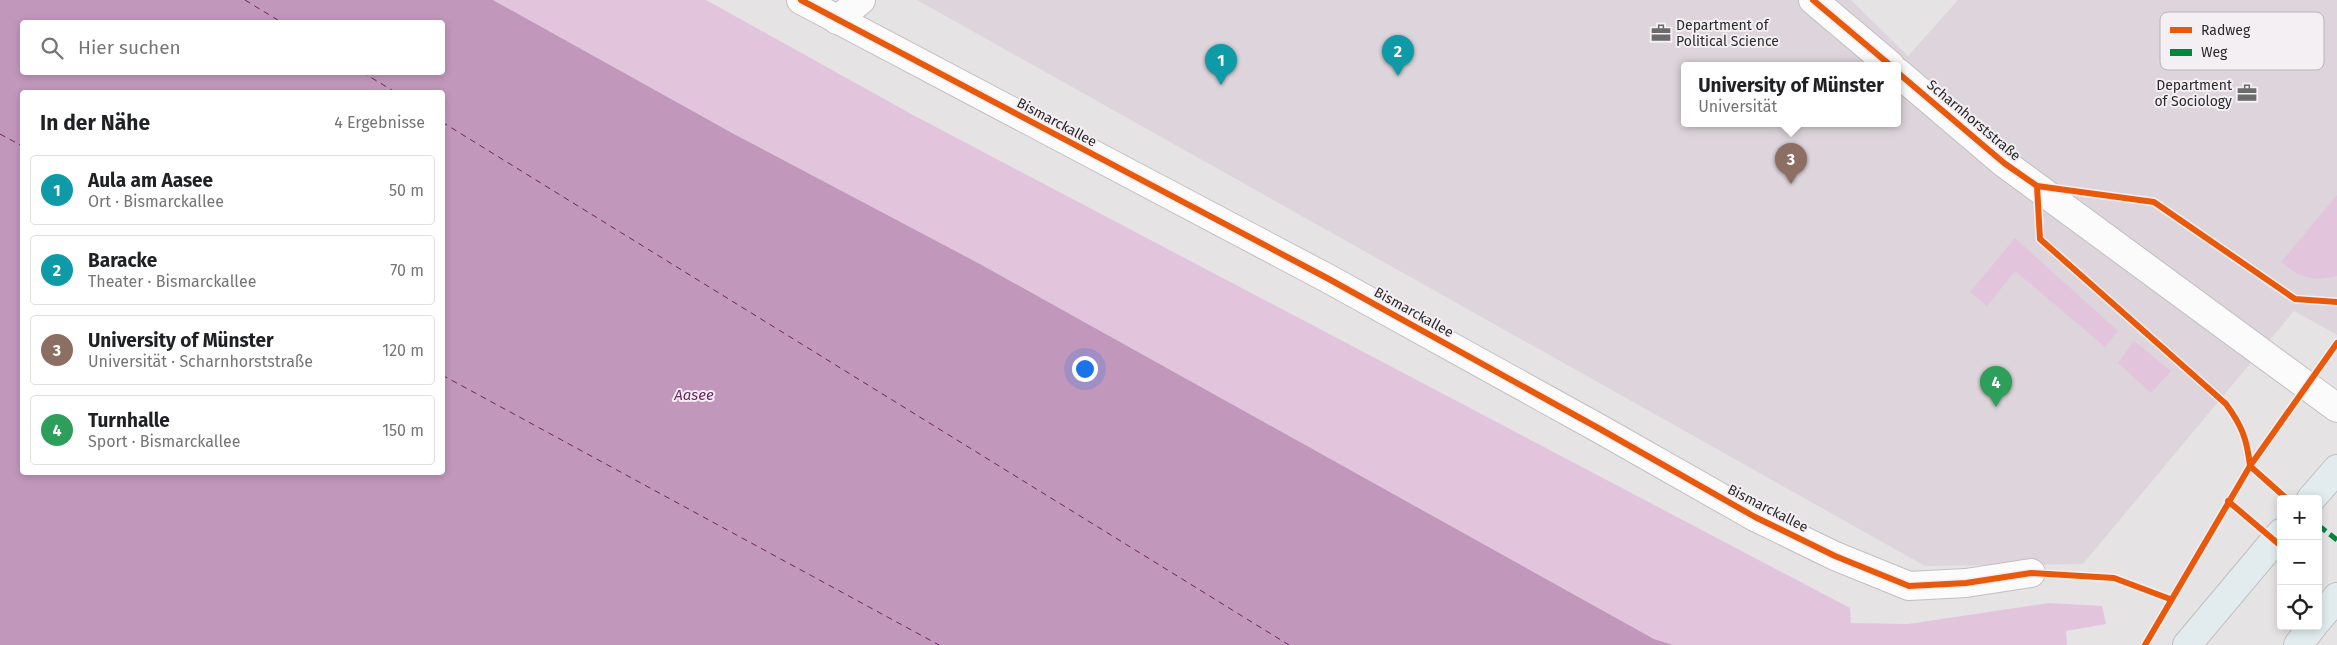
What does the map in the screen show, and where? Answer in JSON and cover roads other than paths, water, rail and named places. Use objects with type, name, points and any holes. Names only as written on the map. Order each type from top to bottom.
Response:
[{"type":"main road","points":[[2314,495],[2337,469]]},
{"type":"main road","points":[[2186,645],[2277,538]]},
{"type":"main road","points":[[2322,615],[2337,597]]},
{"type":"main road","points":[[2298,645],[2310,630]]},
{"type":"street","name":"Bismarckallee","points":[[801,0],[1327,278],[1755,517],[1835,556],[1908,586],[1966,582],[2030,573]]},
{"type":"street","points":[[837,20],[862,0]]},
{"type":"street","points":[[1813,0],[1886,62]]},
{"type":"street","name":"Scharnhorststraße","points":[[1901,75],[2004,163],[2337,408]]},
{"type":"water","name":"Aasee","points":[[0,0],[493,0],[734,134],[980,264],[1654,639],[1673,645],[0,645]]},
{"type":"place","name":"Department of Political Science","points":[[1661,33]]},
{"type":"place","name":"Baracke","points":[[1398,76]]},
{"type":"place","name":"Aula am Aasee","points":[[1221,85]]},
{"type":"place","name":"Department of Sociology","points":[[2247,93]]},
{"type":"place","name":"University of Münster","points":[[1791,184]]},
{"type":"place","name":"Turnhalle","points":[[1996,407]]}]
